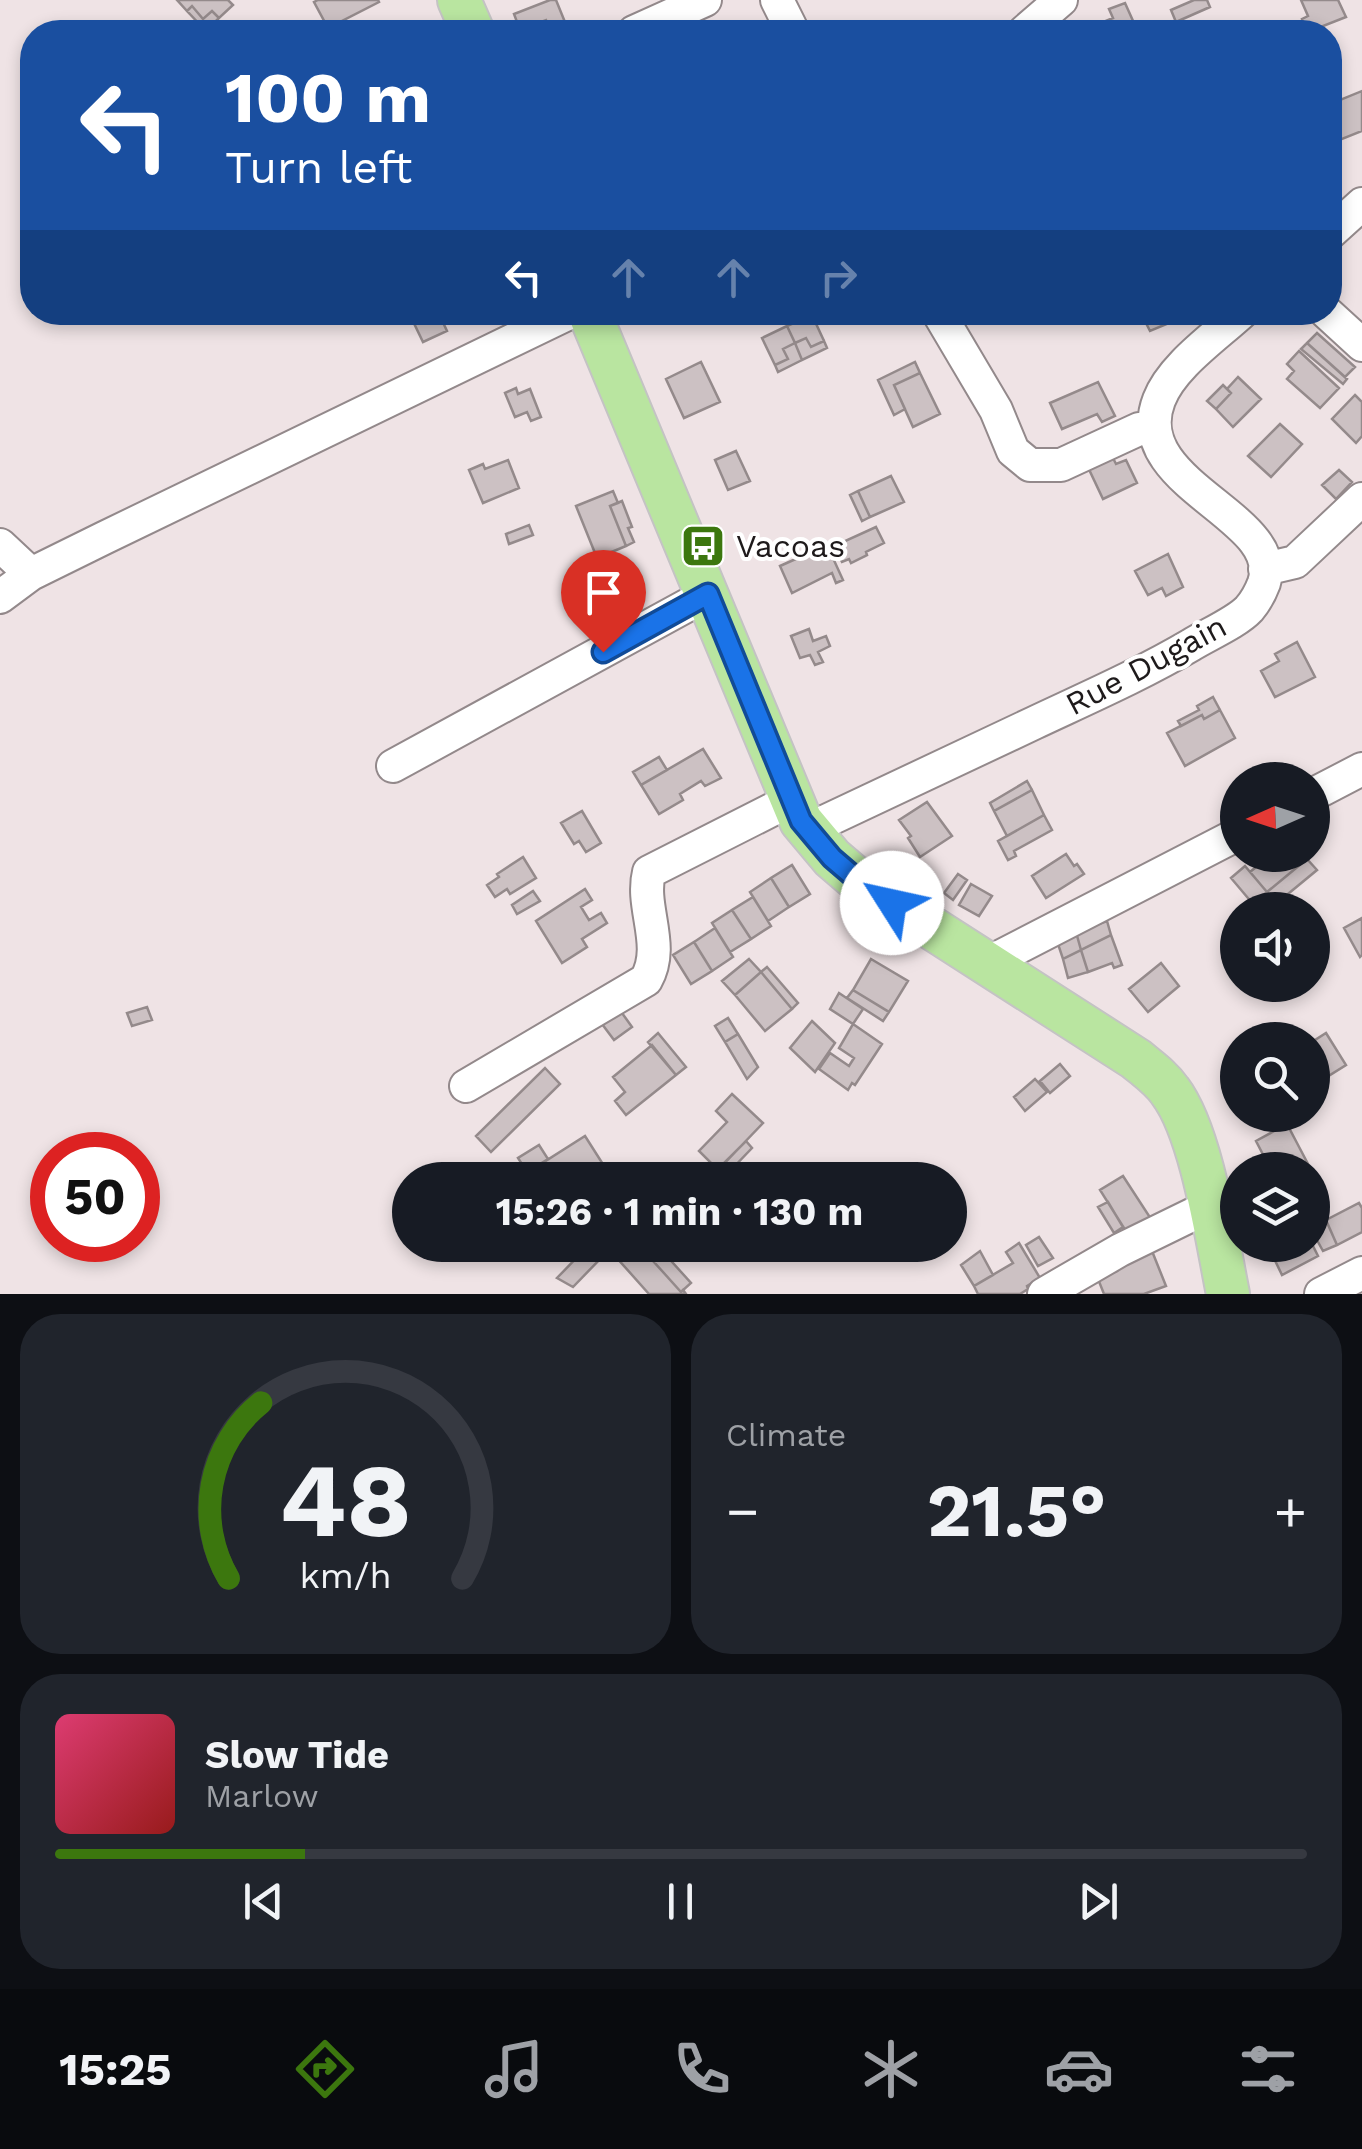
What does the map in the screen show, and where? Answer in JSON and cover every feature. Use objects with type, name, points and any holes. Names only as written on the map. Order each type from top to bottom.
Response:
[{"type":"main road","points":[[594,325],[799,815],[832,858],[860,882],[1136,1059],[1162,1081],[1182,1109],[1196,1149],[1228,1294]]},
{"type":"street","points":[[661,20],[705,0]]},
{"type":"street","points":[[1038,20],[1060,0]]},
{"type":"street","points":[[1342,222],[1362,204]]},
{"type":"street","points":[[0,596],[31,574],[544,325]]},
{"type":"street","points":[[946,325],[996,410],[1013,451],[1030,465],[1060,465],[1139,429],[1152,427]]},
{"type":"street","points":[[1228,325],[1176,372],[1160,398],[1152,427],[1176,470],[1252,537],[1264,556],[1265,569],[1295,562],[1362,498]]},
{"type":"street","points":[[1340,325],[1362,345]]},
{"type":"street","points":[[0,545],[31,574]]},
{"type":"street","name":"Rue Dugain","points":[[466,1086],[646,980],[653,967],[655,947],[646,883],[649,872],[799,815],[1154,666],[1247,611],[1266,577],[1265,569]]},
{"type":"street","points":[[392,766],[708,594]]},
{"type":"street","points":[[1330,786],[1362,770]]},
{"type":"street","points":[[986,964],[1220,843]]},
{"type":"street","points":[[1044,1294],[1120,1250],[1210,1206]]},
{"type":"street","points":[[1321,1294],[1362,1274]]},
{"type":"building","points":[[177,0],[228,0],[233,5],[219,18],[212,11],[203,19],[192,6],[187,11]]},
{"type":"building","points":[[556,0],[564,20],[516,20],[514,14]]},
{"type":"building","points":[[1194,0],[1207,0],[1210,7],[1181,20],[1175,20],[1171,10]]},
{"type":"building","points":[[1301,0],[1338,0],[1346,17],[1302,20],[1308,16]]},
{"type":"building","points":[[314,2],[379,2],[344,20],[324,20]]},
{"type":"building","points":[[1125,3],[1133,20],[1108,20],[1113,18],[1109,9]]},
{"type":"building","points":[[192,6],[203,19],[212,11],[219,18],[196,20],[187,11]]},
{"type":"building","points":[[1362,91],[1362,131],[1342,139],[1342,99]]},
{"type":"building","points":[[415,325],[444,325],[447,331],[423,342]]},
{"type":"building","points":[[817,325],[824,341],[811,347],[806,338],[795,343],[787,326]]},
{"type":"building","points":[[787,326],[795,343],[783,349],[788,359],[775,365],[762,338]]},
{"type":"building","points":[[1317,333],[1355,367],[1345,377],[1307,343]]},
{"type":"building","points":[[806,338],[811,347],[824,341],[827,348],[802,360],[795,343]]},
{"type":"building","points":[[795,343],[802,360],[778,372],[775,365],[788,359],[783,349]]},
{"type":"building","points":[[1307,343],[1347,379],[1343,384],[1301,349]]},
{"type":"building","points":[[1299,351],[1339,388],[1320,408],[1287,379],[1294,371],[1287,364]]},
{"type":"building","points":[[701,362],[720,402],[684,418],[666,379]]},
{"type":"building","points":[[915,362],[920,373],[894,385],[905,409],[894,415],[878,380]]},
{"type":"building","points":[[920,373],[940,414],[913,427],[894,385]]},
{"type":"building","points":[[1238,377],[1261,399],[1233,427],[1216,409],[1231,393],[1227,389]]},
{"type":"building","points":[[1098,382],[1115,416],[1102,422],[1097,414],[1062,429],[1050,403]]},
{"type":"building","points":[[1223,385],[1231,393],[1216,409],[1207,401]]},
{"type":"building","points":[[516,388],[518,394],[530,389],[541,417],[531,421],[527,412],[515,417],[505,393]]},
{"type":"building","points":[[1355,395],[1362,402],[1362,436],[1356,443],[1332,419]]},
{"type":"building","points":[[1280,424],[1302,444],[1271,477],[1248,456]]},
{"type":"building","points":[[736,451],[750,481],[728,490],[715,460]]},
{"type":"building","points":[[1110,452],[1116,464],[1126,460],[1137,483],[1103,499],[1086,463]]},
{"type":"building","points":[[508,460],[519,488],[483,503],[469,470],[483,464],[485,469]]},
{"type":"building","points":[[1339,470],[1352,482],[1336,499],[1322,485]]},
{"type":"building","points":[[891,476],[904,502],[870,517],[858,491]]},
{"type":"building","points":[[613,491],[618,503],[610,506],[626,546],[597,558],[576,506]]},
{"type":"building","points":[[858,491],[870,517],[862,521],[850,495]]},
{"type":"building","points":[[622,501],[634,542],[626,546],[610,506]]},
{"type":"building","points":[[529,525],[533,535],[509,544],[506,534]]},
{"type":"building","points":[[876,527],[884,543],[851,563],[849,559],[842,562],[834,546]]},
{"type":"building","points":[[827,545],[843,580],[836,583],[832,573],[792,593],[780,566]]},
{"type":"building","points":[[1168,554],[1183,587],[1166,596],[1162,588],[1148,595],[1135,571]]},
{"type":"building","points":[[809,629],[813,641],[826,636],[830,646],[818,652],[823,662],[815,665],[810,655],[800,658],[791,636]]},
{"type":"building","points":[[1297,642],[1315,677],[1275,697],[1261,671],[1279,661],[1275,654]]},
{"type":"building","points":[[1213,697],[1220,710],[1181,726],[1178,721]]},
{"type":"building","points":[[1220,710],[1235,738],[1185,766],[1167,733]]},
{"type":"building","points":[[703,749],[721,778],[705,786],[701,781],[680,794],[683,800],[659,814],[641,785]]},
{"type":"building","points":[[659,757],[667,770],[641,785],[633,772]]},
{"type":"building","points":[[1027,781],[1032,790],[994,811],[990,803]]},
{"type":"building","points":[[1032,790],[1044,815],[1007,836],[994,811]]},
{"type":"building","points":[[927,802],[952,836],[920,857],[899,820]]},
{"type":"building","points":[[582,811],[601,843],[586,852],[579,841],[574,844],[561,823]]},
{"type":"building","points":[[1044,815],[1052,830],[1014,851],[1016,856],[1008,860],[998,841]]},
{"type":"building","points":[[1066,854],[1084,874],[1046,898],[1032,876]]},
{"type":"building","points":[[523,857],[536,878],[510,894],[507,889],[495,897],[487,885]]},
{"type":"building","points":[[792,865],[810,894],[789,907],[771,878]]},
{"type":"building","points":[[1238,872],[1250,872],[1267,892],[1243,892],[1231,878]]},
{"type":"building","points":[[1250,872],[1291,872],[1267,892]]},
{"type":"building","points":[[1291,872],[1315,872],[1290,892],[1267,892]]},
{"type":"building","points":[[958,874],[967,880],[953,900],[944,893]]},
{"type":"building","points":[[771,878],[789,907],[768,921],[750,892]]},
{"type":"building","points":[[971,884],[992,896],[979,916],[959,905]]},
{"type":"building","points":[[585,889],[592,900],[581,907],[589,920],[601,913],[607,923],[582,939],[587,947],[562,963],[536,921]]},
{"type":"building","points":[[533,891],[540,901],[517,914],[512,905]]},
{"type":"building","points":[[753,897],[771,926],[751,939],[732,910]]},
{"type":"building","points":[[732,910],[751,939],[730,952],[712,923]]},
{"type":"building","points":[[1362,918],[1362,955],[1360,957],[1344,928]]},
{"type":"building","points":[[1107,921],[1111,935],[1081,950],[1076,932]]},
{"type":"building","points":[[715,928],[733,957],[712,971],[694,942]]},
{"type":"building","points":[[1076,932],[1081,950],[1063,959],[1056,938]]},
{"type":"building","points":[[1111,935],[1122,965],[1114,968],[1112,963],[1088,972],[1081,950]]},
{"type":"building","points":[[694,942],[712,971],[691,984],[673,955]]},
{"type":"building","points":[[1081,950],[1088,972],[1068,978],[1063,959]]},
{"type":"building","points":[[749,959],[761,972],[735,995],[722,981]]},
{"type":"building","points":[[871,959],[908,981],[889,1012],[853,990]]},
{"type":"building","points":[[1161,963],[1179,986],[1148,1012],[1129,989]]},
{"type":"building","points":[[767,967],[798,1003],[792,1009],[761,972]]},
{"type":"building","points":[[761,972],[792,1009],[765,1031],[735,995]]},
{"type":"building","points":[[853,990],[889,1012],[883,1021],[847,998]]},
{"type":"building","points":[[839,993],[863,1009],[853,1024],[830,1009]]},
{"type":"building","points":[[617,1006],[632,1027],[614,1040],[599,1020]]},
{"type":"building","points":[[147,1007],[152,1020],[132,1026],[127,1013]]},
{"type":"building","points":[[728,1018],[738,1034],[725,1042],[715,1026]]},
{"type":"building","points":[[812,1021],[835,1043],[815,1072],[790,1048]]},
{"type":"building","points":[[853,1024],[882,1044],[848,1090],[819,1069],[830,1053],[849,1066],[854,1058],[839,1048]]},
{"type":"building","points":[[658,1033],[686,1067],[676,1075],[648,1042]]},
{"type":"building","points":[[738,1034],[758,1067],[747,1079],[725,1042]]},
{"type":"building","points":[[1330,1039],[1346,1065],[1330,1075]]},
{"type":"building","points":[[652,1045],[676,1075],[626,1115],[615,1101],[625,1092],[613,1077]]},
{"type":"building","points":[[1060,1064],[1070,1076],[1050,1093],[1040,1081]]},
{"type":"building","points":[[545,1068],[560,1084],[491,1152],[476,1136]]},
{"type":"building","points":[[1035,1079],[1047,1092],[1025,1111],[1014,1097]]},
{"type":"building","points":[[732,1094],[763,1123],[726,1162],[710,1162],[699,1151],[727,1122],[716,1111]]},
{"type":"building","points":[[1272,1132],[1291,1132],[1302,1152],[1262,1152],[1256,1141]]},
{"type":"building","points":[[585,1136],[602,1162],[544,1162]]},
{"type":"building","points":[[746,1141],[752,1148],[739,1162],[725,1162]]},
{"type":"building","points":[[539,1145],[548,1159],[521,1162],[518,1158]]},
{"type":"building","points":[[1123,1176],[1153,1222],[1129,1236],[1100,1190]]},
{"type":"building","points":[[1108,1202],[1123,1227],[1114,1233],[1098,1207]]},
{"type":"building","points":[[1359,1203],[1362,1232],[1337,1245],[1330,1218]]},
{"type":"building","points":[[1330,1229],[1337,1245],[1330,1248]]},
{"type":"building","points":[[1039,1237],[1053,1258],[1038,1266],[1026,1245]]},
{"type":"building","points":[[1019,1243],[1040,1278],[1020,1294],[978,1294],[974,1286],[1013,1263],[1006,1252]]},
{"type":"building","points":[[1150,1246],[1166,1286],[1144,1294],[1104,1294],[1098,1279],[1117,1271],[1113,1261]]},
{"type":"building","points":[[980,1251],[993,1275],[974,1286],[961,1265]]},
{"type":"building","points":[[573,1262],[597,1262],[573,1287],[557,1278]]},
{"type":"building","points":[[620,1262],[654,1262],[686,1294],[649,1294]]},
{"type":"building","points":[[654,1262],[672,1262],[691,1283],[681,1292]]},
{"type":"building","points":[[1276,1262],[1307,1262],[1282,1275]]},
{"type":"place","name":"Vacoas","points":[[703,546]]},
{"type":"route","points":[[603,652],[708,594],[801,821],[832,858],[892,903]]}]
